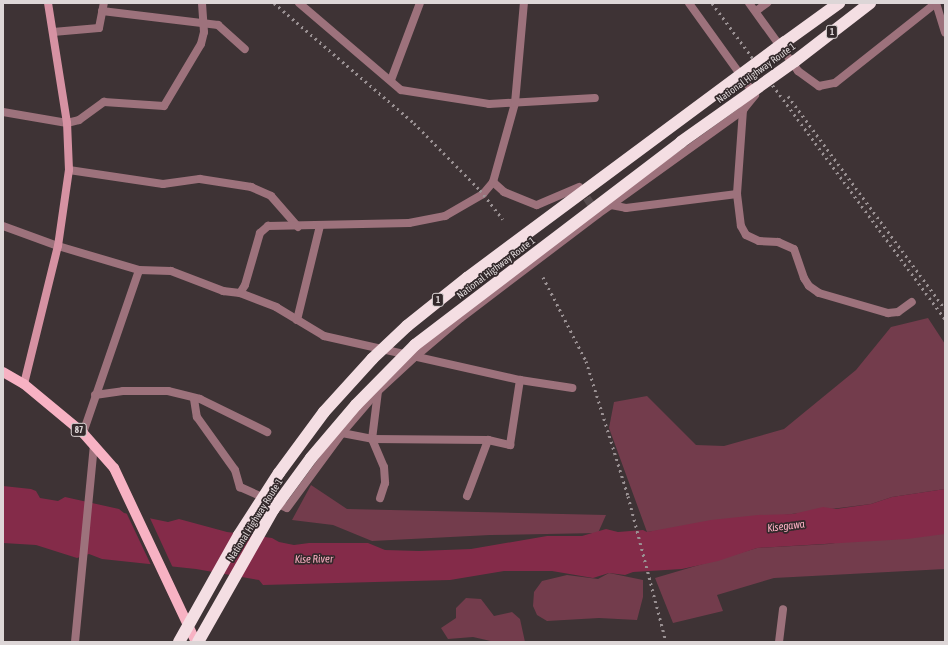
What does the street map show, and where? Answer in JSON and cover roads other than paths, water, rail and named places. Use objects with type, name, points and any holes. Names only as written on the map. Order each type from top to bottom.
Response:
[{"type":"highway","name":"National Highway Route 1","points":[[179,642],[239,535],[279,473],[324,412],[372,359],[407,326],[467,278],[839,3]]},
{"type":"highway","name":"National Highway Route 1","points":[[197,642],[273,510],[356,405],[415,345],[681,142],[795,61],[870,3]]},
{"type":"main road","name":"87","points":[[3,372],[24,384],[83,433],[114,468],[134,507],[197,642]]},
{"type":"street","points":[[24,384],[58,246],[69,170],[67,123],[48,3]]},
{"type":"street","points":[[3,112],[67,123],[79,120],[104,102],[164,106],[201,44],[204,23],[202,3]]},
{"type":"street","points":[[299,3],[401,90],[489,104],[595,98]]},
{"type":"street","points":[[391,80],[420,3]]},
{"type":"street","points":[[240,293],[245,285],[260,233],[268,226],[298,227],[423,222],[445,216],[483,194],[493,182],[515,103],[524,3]]},
{"type":"street","points":[[194,399],[197,417],[235,470],[240,487],[287,508],[342,433],[378,391],[415,356],[460,318],[611,205],[743,110],[755,95],[689,3]]},
{"type":"street","points":[[749,3],[798,72],[819,86],[835,83],[936,3],[945,33]]},
{"type":"street","points":[[756,11],[767,3]]},
{"type":"street","points":[[53,32],[99,28],[103,7],[218,25],[245,49]]},
{"type":"street","points":[[743,110],[737,194],[741,226],[746,234],[759,241],[778,242],[794,249],[804,278],[809,286],[819,293],[888,313],[898,312],[912,302]]},
{"type":"street","points":[[69,170],[163,184],[200,179],[251,187],[271,196],[285,209],[298,227]]},
{"type":"street","points":[[493,182],[504,192],[538,204],[579,187]]},
{"type":"street","points":[[611,205],[626,208],[737,194]]},
{"type":"street","points":[[3,226],[58,246],[139,270],[171,271],[223,291],[240,293],[276,307],[324,336],[520,380],[572,388]]},
{"type":"street","points":[[297,320],[320,226]]},
{"type":"street","points":[[83,433],[139,270]]},
{"type":"street","points":[[342,433],[372,439],[488,440],[510,445],[520,380]]},
{"type":"street","points":[[95,395],[152,390],[194,399],[267,432]]},
{"type":"street","points":[[378,391],[372,439],[384,467],[385,483],[380,498]]},
{"type":"street","points":[[467,496],[488,440]]},
{"type":"street","points":[[75,642],[94,445]]},
{"type":"street","points":[[779,642],[783,609]]},
{"type":"water","points":[[3,486],[31,489],[36,491],[40,498],[58,501],[65,497],[119,509],[124,513],[168,522],[179,519],[227,532],[272,538],[279,542],[294,545],[309,543],[368,543],[385,550],[419,551],[471,549],[547,536],[582,536],[606,529],[618,532],[643,530],[647,532],[711,520],[758,515],[793,514],[823,507],[836,509],[871,504],[892,497],[945,489],[945,534],[907,539],[757,548],[718,561],[682,569],[633,572],[625,575],[609,573],[593,578],[552,571],[504,571],[450,580],[263,585],[259,580],[196,569],[102,559],[89,554],[77,558],[36,545],[3,543]]},
{"type":"tunnel","points":[[580,188],[596,212]]},
{"type":"railway","points":[[274,3],[414,123],[480,190],[503,219]]},
{"type":"railway","points":[[712,3],[945,319]]},
{"type":"railway","points":[[788,96],[945,309]]},
{"type":"railway","points":[[543,277],[586,361],[628,496],[666,642]]},
{"type":"water label","name":"Kisegawa","points":[[786,526]]},
{"type":"water label","name":"Kise River","points":[[314,559]]}]
